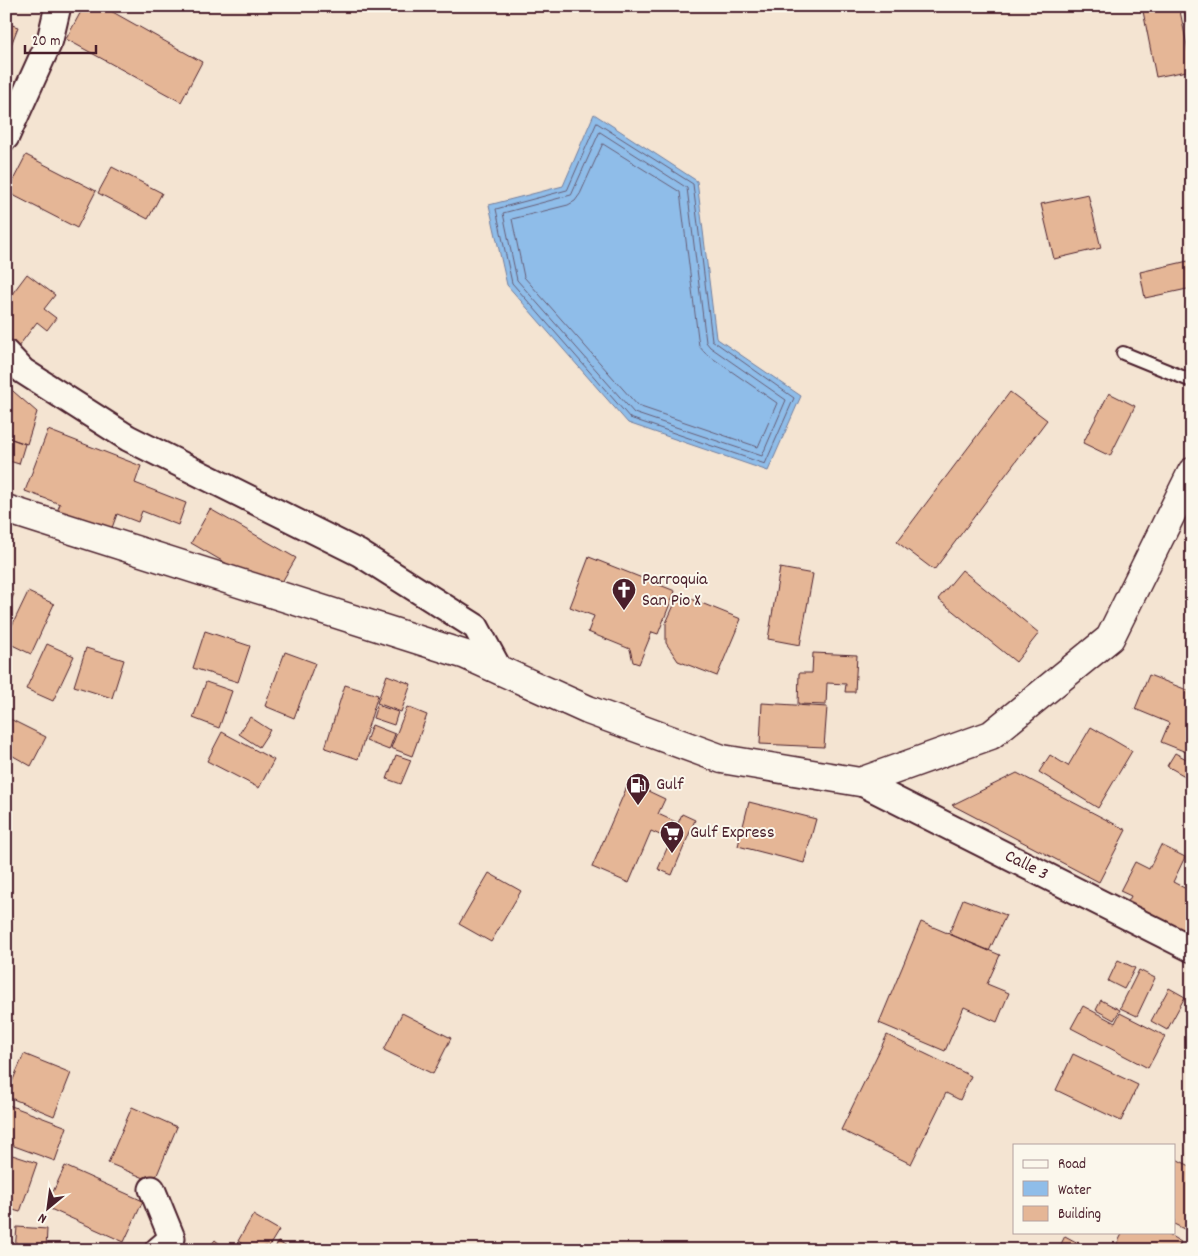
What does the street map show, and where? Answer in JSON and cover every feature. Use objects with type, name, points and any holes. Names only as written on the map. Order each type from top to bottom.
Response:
[{"type":"street","points":[[6,137],[50,40],[58,6]]},
{"type":"street","points":[[6,352],[22,371],[128,438],[359,552],[476,627],[500,670]]},
{"type":"street","points":[[6,509],[466,656],[588,710],[722,759],[860,782],[991,735],[1110,638],[1192,472]]},
{"type":"street","name":"Calle 3","points":[[860,782],[1192,949]]},
{"type":"street","points":[[152,1189],[172,1238],[158,1250]]},
{"type":"lane","points":[[1122,353],[1192,381]]},
{"type":"water","points":[[594,114],[697,181],[716,338],[801,396],[768,471],[628,423],[507,285],[489,205],[563,186]]},
{"type":"building","points":[[84,6],[102,6],[202,62],[181,102],[66,39]]},
{"type":"building","points":[[1142,6],[1179,6],[1192,70],[1156,77]]},
{"type":"building","points":[[1183,6],[1192,6],[1192,29],[1189,30]]},
{"type":"building","points":[[6,23],[18,27],[6,58]]},
{"type":"building","points":[[26,155],[96,191],[77,228],[7,192]]},
{"type":"building","points":[[112,167],[162,193],[148,219],[98,193]]},
{"type":"building","points":[[1088,194],[1101,248],[1054,259],[1041,204]]},
{"type":"building","points":[[1188,261],[1192,288],[1145,298],[1140,272]]},
{"type":"building","points":[[27,274],[55,295],[44,309],[56,318],[47,330],[37,322],[18,347],[6,337],[6,302]]},
{"type":"building","points":[[6,385],[37,412],[27,444],[6,437]]},
{"type":"building","points":[[1010,392],[1047,420],[934,570],[897,542]]},
{"type":"building","points":[[1109,393],[1135,406],[1110,456],[1083,443]]},
{"type":"building","points":[[48,430],[141,466],[135,483],[186,503],[178,525],[142,511],[138,522],[117,514],[108,539],[54,519],[60,504],[25,491]]},
{"type":"building","points":[[6,437],[25,444],[19,464],[6,460]]},
{"type":"building","points":[[210,509],[296,558],[276,592],[191,543]]},
{"type":"building","name":"Parroquia San Pio X","points":[[589,557],[675,591],[658,634],[652,632],[639,664],[633,662],[630,649],[588,632],[594,616],[570,607]]},
{"type":"building","points":[[780,568],[813,574],[800,645],[768,639]]},
{"type":"building","points":[[962,570],[1039,633],[1016,662],[938,599]]},
{"type":"building","points":[[6,591],[14,594],[6,612]]},
{"type":"building","points":[[28,592],[54,604],[31,654],[6,642],[6,638]]},
{"type":"building","name":"Parroquia San Pio X","points":[[679,594],[741,619],[717,676],[678,661],[666,643],[666,623]]},
{"type":"building","points":[[205,631],[250,646],[238,682],[193,668]]},
{"type":"building","points":[[47,644],[74,656],[53,701],[26,689]]},
{"type":"building","points":[[86,648],[124,660],[112,698],[74,686]]},
{"type":"building","points":[[285,652],[315,663],[294,718],[265,706]]},
{"type":"building","points":[[813,653],[857,655],[855,692],[845,692],[846,684],[827,683],[826,705],[798,704],[799,673],[812,673]]},
{"type":"building","points":[[387,675],[411,684],[401,712],[377,703]]},
{"type":"building","points":[[1149,675],[1192,692],[1191,754],[1161,742],[1169,723],[1135,709]]},
{"type":"building","points":[[206,682],[232,691],[219,728],[193,718]]},
{"type":"building","points":[[345,685],[378,695],[358,759],[325,748]]},
{"type":"building","points":[[762,703],[827,707],[824,747],[760,744]]},
{"type":"building","points":[[377,705],[398,712],[394,725],[373,718]]},
{"type":"building","points":[[407,707],[427,715],[412,756],[391,748]]},
{"type":"building","points":[[6,717],[46,737],[31,766],[6,752]]},
{"type":"building","points":[[250,717],[270,730],[259,747],[239,734]]},
{"type":"building","points":[[372,725],[395,734],[389,750],[366,741]]},
{"type":"building","points":[[1091,727],[1132,751],[1098,808],[1039,772],[1050,755],[1068,766]]},
{"type":"building","points":[[222,732],[274,760],[259,788],[207,761]]},
{"type":"building","points":[[1175,753],[1192,762],[1192,780],[1167,766]]},
{"type":"building","points":[[396,755],[411,760],[401,784],[387,779]]},
{"type":"building","points":[[1017,773],[1126,830],[1099,882],[952,805]]},
{"type":"building","points":[[629,782],[665,799],[658,814],[678,823],[671,840],[651,831],[629,883],[592,867]]},
{"type":"building","points":[[749,802],[816,819],[804,863],[738,846]]},
{"type":"building","name":"Gulf Express","points":[[682,814],[695,820],[672,875],[658,869]]},
{"type":"building","points":[[1161,845],[1185,857],[1173,882],[1192,892],[1192,921],[1184,936],[1126,906],[1131,896],[1120,891],[1135,862],[1149,869]]},
{"type":"building","points":[[489,873],[521,891],[491,942],[459,924]]},
{"type":"building","points":[[963,899],[1006,915],[989,951],[949,934]]},
{"type":"building","points":[[921,922],[1000,955],[987,984],[1009,993],[997,1022],[964,1007],[945,1051],[879,1023]]},
{"type":"building","points":[[1118,960],[1135,968],[1124,989],[1108,981]]},
{"type":"building","points":[[1139,970],[1155,978],[1137,1016],[1120,1008]]},
{"type":"building","points":[[1169,988],[1185,997],[1167,1030],[1151,1021]]},
{"type":"building","points":[[1101,1000],[1120,1010],[1114,1020],[1096,1010]]},
{"type":"building","points":[[1083,1006],[1115,1023],[1120,1013],[1165,1036],[1148,1068],[1071,1028]]},
{"type":"building","points":[[402,1013],[451,1038],[433,1074],[384,1050]]},
{"type":"building","points":[[887,1035],[971,1076],[960,1100],[946,1093],[911,1164],[841,1130]]},
{"type":"building","points":[[24,1054],[71,1073],[54,1116],[6,1096]]},
{"type":"building","points":[[1073,1054],[1138,1085],[1121,1121],[1056,1090]]},
{"type":"building","points":[[6,1104],[67,1127],[55,1161],[6,1143]]},
{"type":"building","points":[[132,1107],[177,1127],[154,1182],[108,1163]]},
{"type":"building","points":[[6,1153],[37,1163],[20,1212],[6,1208]]},
{"type":"building","points":[[1176,1159],[1192,1167],[1192,1233],[1176,1225]]},
{"type":"building","points":[[65,1166],[143,1201],[124,1242],[46,1207]]},
{"type":"building","points":[[253,1215],[279,1230],[268,1248],[265,1246],[263,1250],[252,1250],[238,1241]]},
{"type":"building","points":[[17,1227],[47,1229],[46,1250],[15,1250]]},
{"type":"building","points":[[1122,1234],[1167,1234],[1181,1242],[1177,1250],[1114,1250]]},
{"type":"building","points":[[1065,1236],[1091,1250],[1058,1250]]},
{"type":"building","points":[[215,1240],[227,1250],[207,1250]]},
{"type":"building","points":[[278,1242],[293,1250],[274,1250]]},
{"type":"place","name":"Parroquia San Pio X","points":[[624,611]]},
{"type":"place","name":"Gulf","points":[[638,806]]},
{"type":"place","name":"Gulf Express","points":[[672,854]]}]
